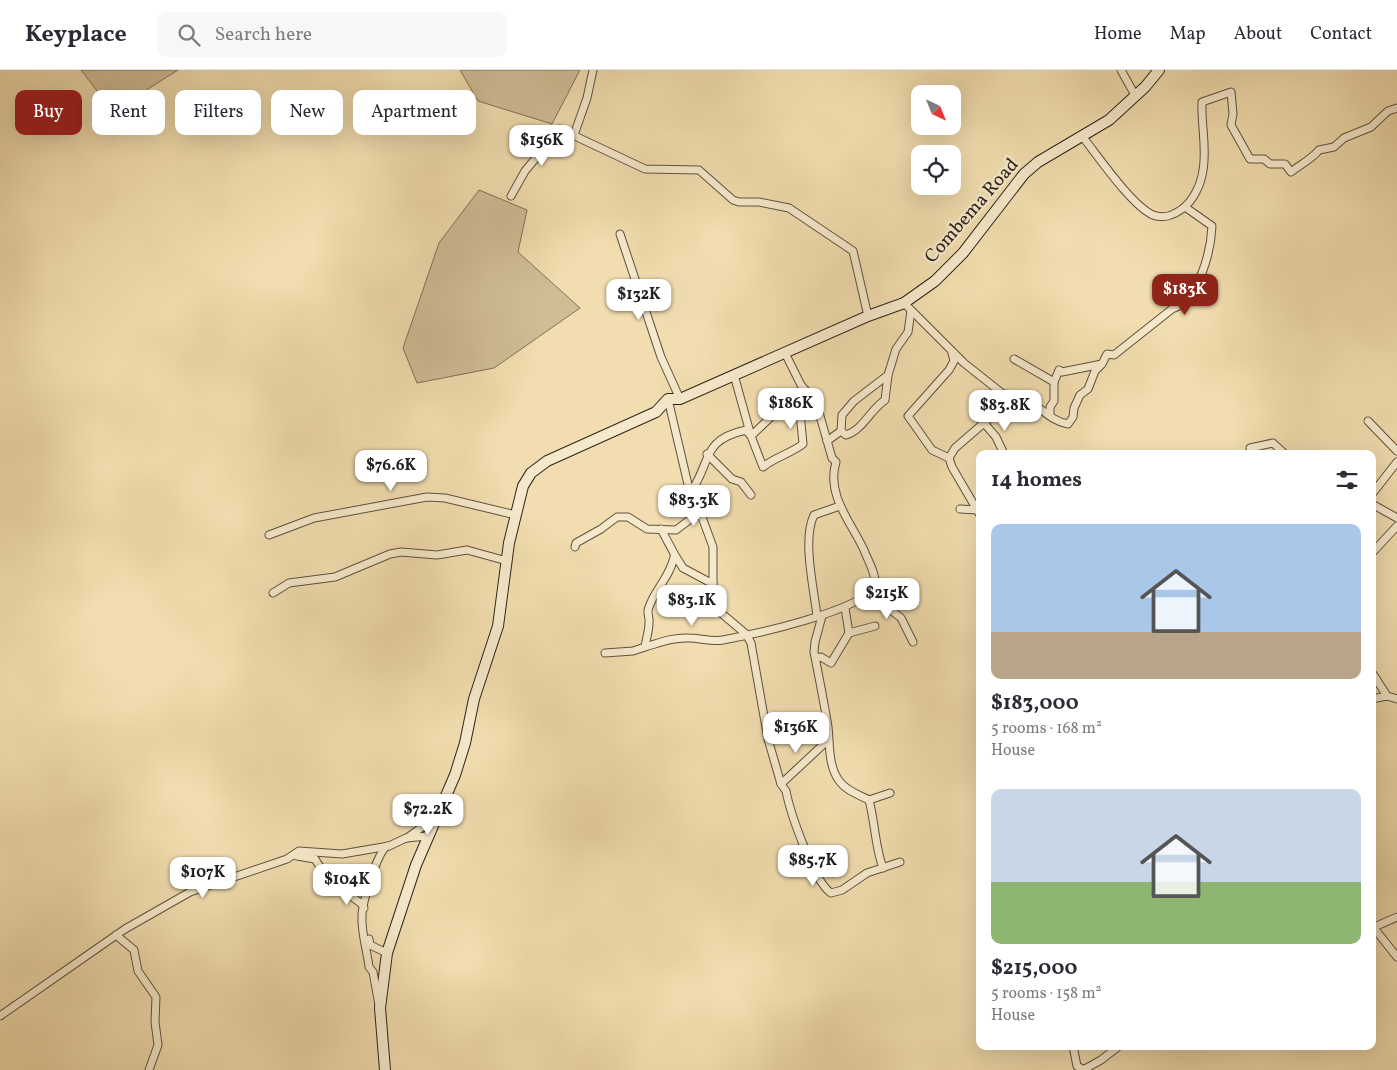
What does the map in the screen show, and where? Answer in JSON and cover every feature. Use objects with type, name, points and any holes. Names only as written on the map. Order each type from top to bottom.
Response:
[{"type":"street","points":[[574,135],[588,98],[593,70]]},
{"type":"street","points":[[1121,70],[1136,96]]},
{"type":"street","name":"Combema Road","points":[[680,399],[868,316],[907,307],[963,253],[1024,174],[1038,162],[1109,120],[1136,96],[1159,70]]},
{"type":"street","points":[[1082,136],[1119,182],[1145,209],[1154,215],[1165,217],[1176,214],[1185,207],[1195,194],[1203,172],[1205,152],[1201,118],[1202,102],[1230,92],[1233,114],[1231,125],[1250,159],[1264,159],[1270,164],[1285,164],[1291,172],[1306,160],[1314,157],[1319,150],[1334,148],[1344,138],[1371,127],[1388,110],[1397,108]]},
{"type":"street","points":[[512,196],[525,171],[556,131],[563,130],[645,169],[699,170],[733,200],[783,206],[799,213],[853,251],[868,316]]},
{"type":"street","points":[[907,307],[952,352],[1004,394],[1017,395],[1031,400],[1059,422],[1068,424],[1073,417],[1074,408],[1080,395],[1088,389],[1095,370],[1102,364],[1108,354],[1114,355],[1172,309],[1180,306],[1198,285],[1212,234],[1212,226],[1185,207]]},
{"type":"street","points":[[380,1008],[387,953],[416,865],[455,775],[482,674],[498,626],[507,561],[523,486],[536,469],[547,461],[656,412],[668,399],[680,399],[668,369],[661,358],[620,234]]},
{"type":"street","points":[[841,431],[846,435],[856,432],[871,412],[885,400],[888,375],[896,349],[908,332],[907,307]]},
{"type":"street","points":[[952,352],[954,361],[949,370],[908,416],[932,450],[949,458],[976,506]]},
{"type":"street","points":[[605,653],[633,651],[670,638],[722,640],[760,632],[845,608],[869,593],[875,585],[874,576],[840,506],[832,479],[836,462],[832,458],[816,402],[806,393],[785,353]]},
{"type":"street","points":[[1014,359],[1054,382]]},
{"type":"street","points":[[1050,415],[1050,407],[1054,401],[1054,382],[1059,370],[1062,372],[1102,364]]},
{"type":"street","points":[[734,375],[751,436],[763,467],[774,458],[784,456],[803,444],[800,413],[806,393]]},
{"type":"street","points":[[828,441],[841,431],[842,415],[854,401],[888,375]]},
{"type":"street","points":[[751,436],[774,414],[799,402],[806,393]]},
{"type":"street","points":[[949,458],[955,448],[999,410],[1003,404],[1004,394]]},
{"type":"street","points":[[668,399],[690,494],[699,509],[713,547],[713,599],[716,606],[746,634],[751,643],[768,739],[800,838],[827,890],[831,893],[836,892],[867,873],[900,862]]},
{"type":"street","points":[[1368,421],[1397,451]]},
{"type":"street","points":[[984,423],[996,437],[1002,450]]},
{"type":"street","points":[[690,494],[701,475],[707,454],[722,438],[746,430],[751,436]]},
{"type":"street","points":[[1251,450],[1250,448],[1273,443],[1281,450]]},
{"type":"street","points":[[707,454],[732,479],[741,482],[751,495]]},
{"type":"street","points":[[1376,489],[1397,462]]},
{"type":"street","points":[[269,535],[314,518],[427,497],[445,498],[516,515]]},
{"type":"street","points":[[840,506],[814,515],[810,523],[808,538],[819,616],[815,642],[816,658],[828,727],[827,741],[835,774],[850,791],[869,800],[890,794]]},
{"type":"street","points":[[1376,506],[1397,518]]},
{"type":"street","points":[[575,547],[576,543],[601,529],[617,517],[628,517],[647,529],[676,530],[692,518],[699,509]]},
{"type":"street","points":[[960,509],[976,511]]},
{"type":"street","points":[[1376,549],[1397,526]]},
{"type":"street","points":[[661,528],[683,568],[713,584]]},
{"type":"street","points":[[273,593],[289,583],[335,577],[390,554],[401,552],[437,555],[467,550],[507,561]]},
{"type":"street","points":[[644,647],[650,621],[647,612],[649,606],[659,587],[671,572],[674,557],[676,557]]},
{"type":"street","points":[[869,593],[901,618],[913,642]]},
{"type":"street","points":[[816,658],[821,658],[831,663],[849,633],[845,608]]},
{"type":"street","points":[[849,633],[875,626]]},
{"type":"street","points":[[1376,679],[1387,696]]},
{"type":"street","points":[[1376,698],[1387,696],[1397,699]]},
{"type":"street","points":[[781,784],[827,741]]},
{"type":"street","points":[[869,800],[877,834],[878,857],[883,868]]},
{"type":"street","points":[[386,1070],[380,1008],[369,966],[361,917],[363,905],[376,865],[384,848],[406,838],[436,817]]},
{"type":"street","points":[[406,838],[428,836]]},
{"type":"street","points":[[287,859],[299,851],[342,854],[389,846]]},
{"type":"street","points":[[0,1016],[116,935],[190,892],[300,855],[314,859],[327,878],[363,905],[370,945],[387,953]]},
{"type":"street","points":[[1376,927],[1397,917]]},
{"type":"street","points":[[1376,932],[1397,957]]},
{"type":"street","points":[[116,935],[134,950],[138,971],[154,992],[158,1002],[155,1022],[158,1045],[149,1070]]},
{"type":"street","points":[[1074,1050],[1077,1066],[1084,1070],[1114,1050]]},
{"type":"shaded area","points":[[81,70],[178,70],[146,90],[96,90]]},
{"type":"shaded area","points":[[460,70],[580,70],[552,124],[478,101],[476,90],[472,90]]},
{"type":"shaded area","points":[[479,190],[527,210],[518,252],[580,308],[494,368],[417,383],[403,348],[439,243]]}]
